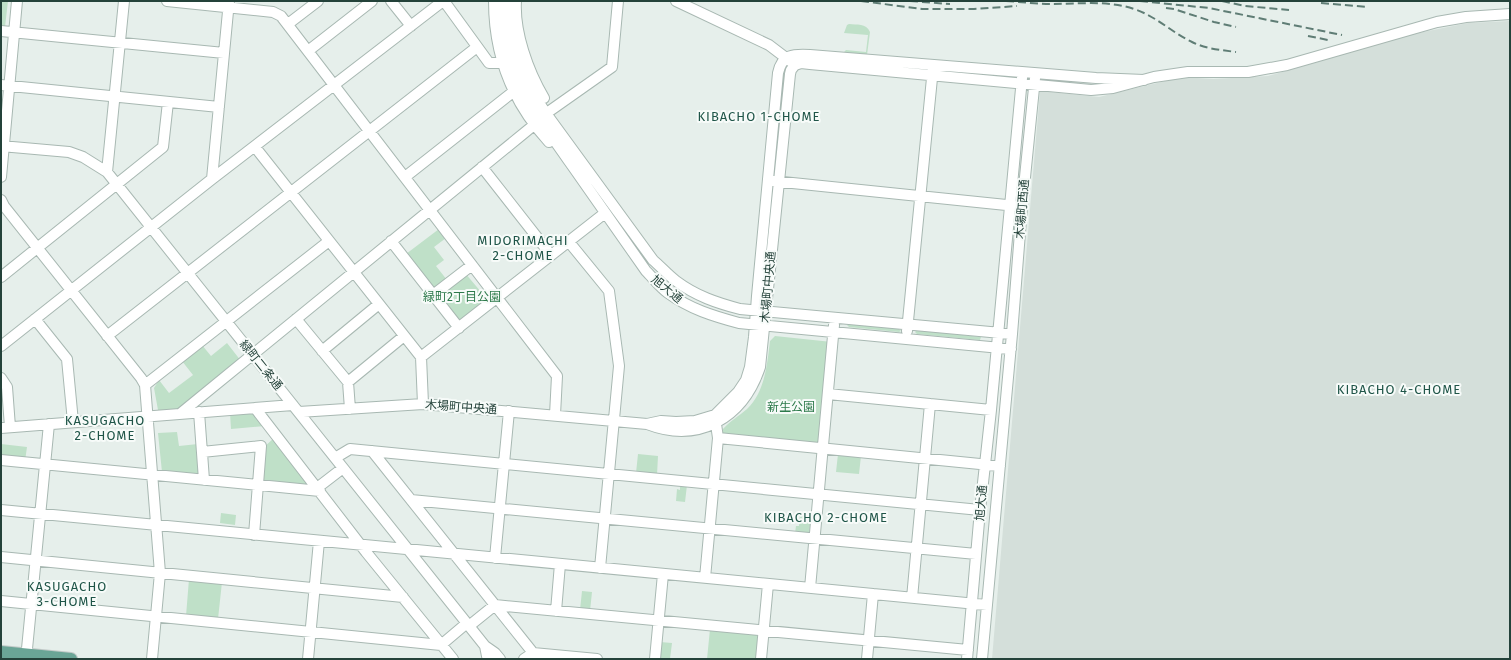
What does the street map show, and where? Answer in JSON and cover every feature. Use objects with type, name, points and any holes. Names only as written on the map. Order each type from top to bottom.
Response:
[{"type":"main road","points":[[1,652],[26,657],[71,659]]},
{"type":"street","points":[[1,177],[5,86],[14,32],[17,1]]},
{"type":"street","points":[[107,172],[124,1]]},
{"type":"street","points":[[167,1],[229,4],[273,12],[280,16],[288,24],[557,376],[555,415]]},
{"type":"street","points":[[288,24],[318,1]]},
{"type":"street","points":[[308,51],[372,1]]},
{"type":"street","points":[[391,1],[411,26]]},
{"type":"street","points":[[1,346],[212,179],[444,1],[489,63],[502,63]]},
{"type":"street","points":[[494,1],[502,63],[513,92],[534,125],[549,142],[566,148],[564,130],[535,83],[519,36],[516,1]]},
{"type":"street","name":"旭大通","points":[[502,1],[504,35],[509,58],[520,87],[538,117],[566,148],[653,260],[674,280],[692,292],[712,301],[740,309],[1012,334],[982,659]]},
{"type":"street","name":"旭大通","points":[[509,1],[512,37],[520,65],[528,85],[605,213],[646,271],[667,292],[709,315],[739,323],[1011,349]]},
{"type":"street","points":[[551,110],[612,66],[618,1]]},
{"type":"street","points":[[676,1],[769,45],[795,65],[801,63],[932,70],[1035,72],[1103,79],[1144,80]]},
{"type":"street","points":[[212,179],[229,4]]},
{"type":"street","points":[[786,58],[792,55],[800,54],[932,70],[1021,84],[1091,90],[1113,88],[1144,80],[1188,72],[1248,72],[1287,65],[1436,22],[1466,17],[1510,14]]},
{"type":"street","points":[[1,31],[224,53]]},
{"type":"street","points":[[108,336],[477,47]]},
{"type":"street","name":"木場町中央通","points":[[6,428],[254,408],[350,408],[423,404],[647,424],[661,421],[676,422],[716,419],[732,412],[746,397],[755,383],[760,367],[760,325],[768,181],[778,73],[786,58]]},
{"type":"street","name":"木場町中央通","points":[[761,311],[779,182],[790,74],[792,67],[795,65]]},
{"type":"street","points":[[906,339],[932,70]]},
{"type":"street","name":"木場町西通","points":[[998,332],[1022,72]]},
{"type":"street","name":"木場町西通","points":[[1012,334],[1035,72]]},
{"type":"street","points":[[5,86],[219,107]]},
{"type":"street","points":[[405,177],[513,92]]},
{"type":"street","points":[[1,277],[163,147],[168,102]]},
{"type":"street","points":[[181,413],[353,271],[534,125]]},
{"type":"street","name":"緑町二条通","points":[[2,146],[69,152],[83,157],[107,172],[485,646],[495,653],[500,659]]},
{"type":"street","points":[[255,147],[421,357],[423,404]]},
{"type":"street","points":[[482,167],[551,255]]},
{"type":"street","points":[[768,181],[1022,207]]},
{"type":"street","points":[[1,200],[4,206],[108,336],[145,385],[160,573],[152,659]]},
{"type":"street","points":[[421,357],[605,213]]},
{"type":"street","points":[[145,385],[329,241]]},
{"type":"street","points":[[391,241],[459,328]]},
{"type":"street","points":[[569,242],[609,291],[619,366],[600,568]]},
{"type":"street","points":[[433,295],[472,265]]},
{"type":"street","points":[[322,351],[379,304]]},
{"type":"street","points":[[296,318],[348,382],[350,408]]},
{"type":"street","points":[[810,588],[835,318]]},
{"type":"street","points":[[35,319],[67,359],[73,422]]},
{"type":"street","name":"旭大通","points":[[968,655],[980,510],[998,332]]},
{"type":"street","points":[[348,382],[404,336]]},
{"type":"street","points":[[1,378],[7,387],[6,428]]},
{"type":"street","points":[[828,394],[991,410]]},
{"type":"street","points":[[912,598],[930,404]]},
{"type":"street","points":[[254,408],[361,545],[453,659]]},
{"type":"street","points":[[495,558],[509,411]]},
{"type":"street","points":[[199,412],[204,480]]},
{"type":"street","points":[[705,578],[718,438],[716,419]]},
{"type":"street","points":[[26,657],[49,424]]},
{"type":"street","points":[[718,438],[1000,466]]},
{"type":"street","points":[[202,452],[261,446],[254,535]]},
{"type":"street","points":[[335,458],[350,449],[980,510]]},
{"type":"street","points":[[372,451],[535,656]]},
{"type":"street","points":[[1,460],[318,490],[343,468]]},
{"type":"street","points":[[411,500],[976,554]]},
{"type":"street","points":[[1,510],[987,605]]},
{"type":"street","points":[[308,659],[319,541]]},
{"type":"street","points":[[1,557],[403,597]]},
{"type":"street","points":[[556,611],[560,564]]},
{"type":"street","points":[[655,659],[662,574]]},
{"type":"street","points":[[761,659],[768,584]]},
{"type":"street","points":[[867,659],[873,594]]},
{"type":"street","points":[[1,601],[441,645],[495,605],[868,641],[968,655]]},
{"type":"street","name":"緑町二条通","points":[[485,646],[489,659]]},
{"type":"street","points":[[524,659],[535,656],[597,659]]},
{"type":"shaded area","points":[[1510,21],[1510,659],[992,659],[1040,91],[1099,97],[1182,77],[1213,79],[1268,76],[1413,34],[1468,23]]},
{"type":"green space","points":[[1,1],[8,1],[5,27],[1,27]]},
{"type":"green space","points":[[847,25],[864,26],[870,32],[867,55],[843,53],[846,50],[866,52],[868,35],[844,33]]},
{"type":"green space","points":[[784,76],[775,169],[773,169]]},
{"type":"green space","points":[[439,229],[446,238],[434,247],[444,260],[436,266],[447,280],[434,290],[406,254]]},
{"type":"green space","name":"緑町2丁目公園","points":[[465,273],[487,299],[459,321],[437,295]]},
{"type":"green space","points":[[847,325],[899,329],[901,331],[849,327]]},
{"type":"green space","points":[[917,330],[981,337],[980,340],[917,334],[915,332]]},
{"type":"green space","name":"新生公園","points":[[775,336],[832,342],[822,439],[815,444],[727,436],[723,433],[723,429],[747,409],[758,395],[764,378],[770,341]]},
{"type":"green space","points":[[227,343],[241,361],[182,409],[158,410],[154,388],[159,380],[169,393],[193,375],[182,361],[202,345],[211,356]]},
{"type":"green space","points":[[252,411],[265,426],[231,429],[230,413]]},
{"type":"green space","points":[[177,432],[179,446],[198,444],[200,474],[162,472],[158,433]]},
{"type":"green space","points":[[274,438],[310,485],[309,488],[260,483],[263,448]]},
{"type":"green space","points":[[1,444],[27,447],[25,461],[1,458]]},
{"type":"green space","points":[[638,454],[658,456],[657,475],[636,473]]},
{"type":"green space","points":[[838,454],[861,456],[859,474],[836,472]]},
{"type":"green space","points":[[680,484],[687,485],[685,502],[676,501],[677,489],[680,490]]},
{"type":"green space","points":[[221,513],[236,515],[235,525],[220,523]]},
{"type":"green space","points":[[800,515],[811,516],[809,534],[795,533],[796,526],[799,526]]},
{"type":"green space","points":[[189,579],[222,582],[218,619],[186,616]]},
{"type":"green space","points":[[582,591],[592,592],[590,611],[580,610]]},
{"type":"green space","points":[[710,629],[759,634],[756,659],[707,659]]},
{"type":"green space","points":[[660,642],[672,643],[670,659],[658,659]]},
{"type":"railway","points":[[861,1],[922,9],[974,9],[1017,6]]},
{"type":"railway","points":[[910,1],[950,4]]},
{"type":"railway","points":[[1006,1],[1046,4],[1104,3],[1124,6],[1142,12],[1184,38],[1197,44],[1214,49],[1236,52]]},
{"type":"railway","points":[[1140,1],[1209,8],[1342,35]]},
{"type":"railway","points":[[1222,1],[1245,6],[1289,10]]},
{"type":"railway","points":[[1321,3],[1368,7]]},
{"type":"railway","points":[[1166,8],[1236,27]]},
{"type":"railway","points":[[1308,36],[1328,40]]},
{"type":"district","name":"KIBACHO 1-CHOME","points":[[759,116]]},
{"type":"district","name":"MIDORIMACHI 2-CHOME","points":[[523,248]]},
{"type":"district","name":"KIBACHO 4-CHOME","points":[[1399,389]]},
{"type":"district","name":"KASUGACHO 2-CHOME","points":[[105,428]]},
{"type":"district","name":"KIBACHO 2-CHOME","points":[[826,517]]},
{"type":"district","name":"KASUGACHO 3-CHOME","points":[[67,594]]}]
